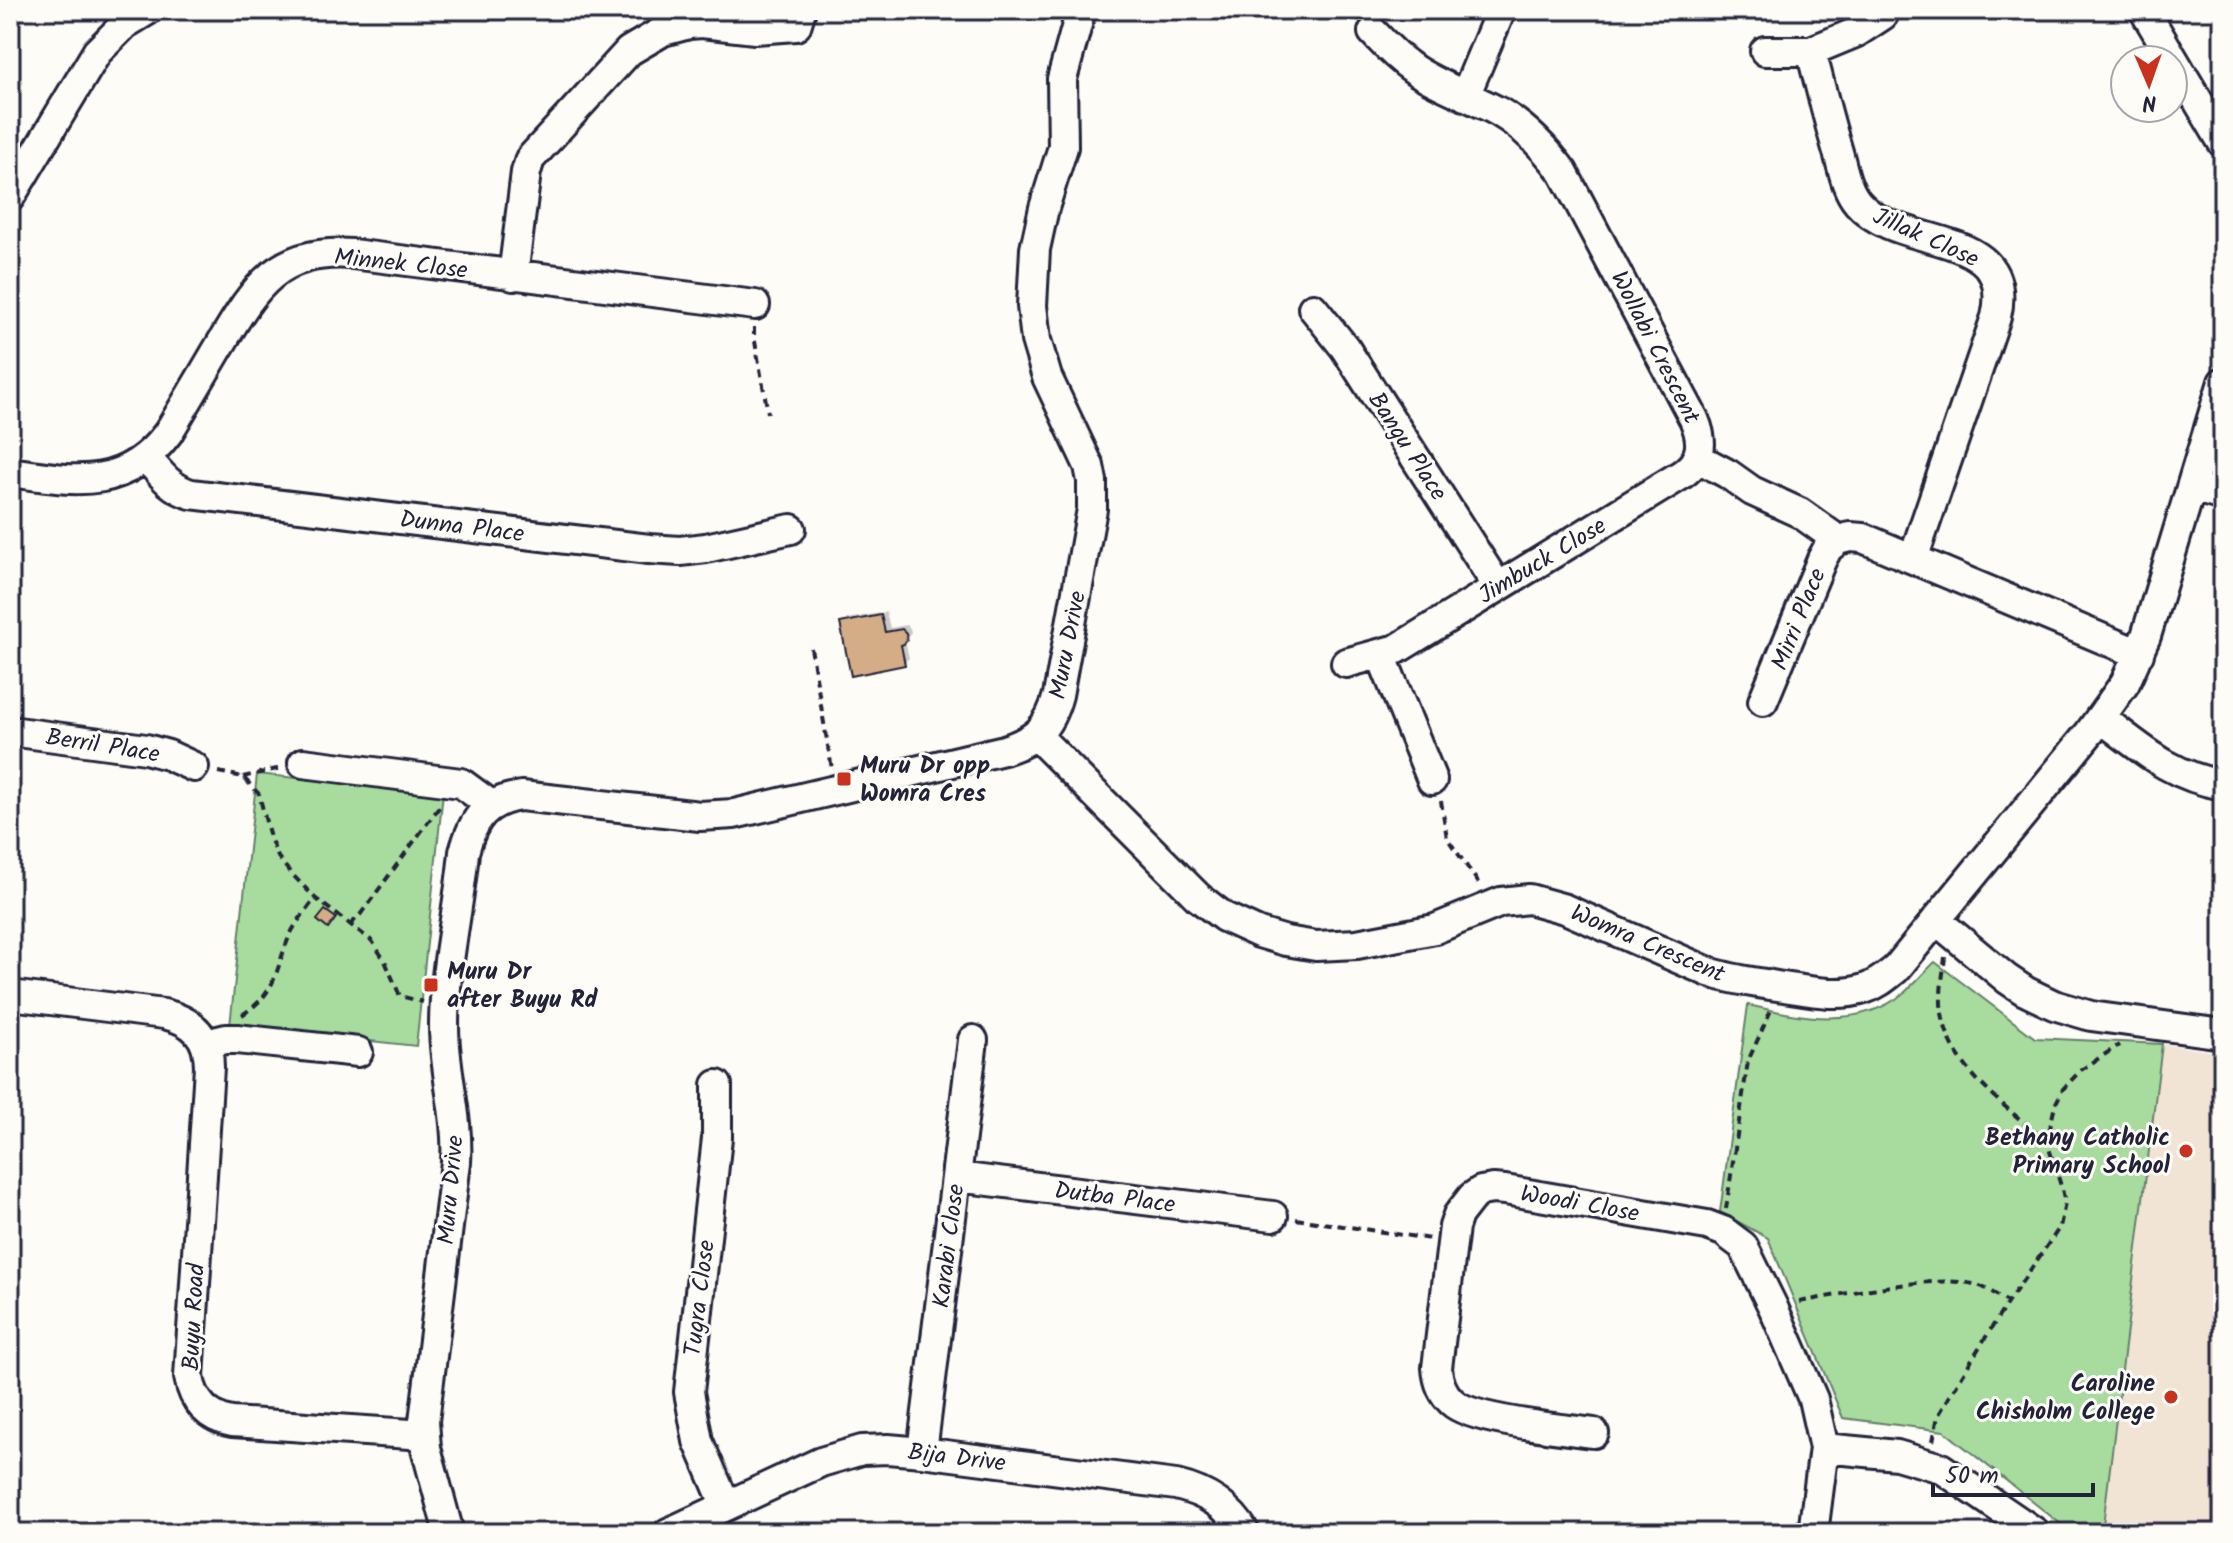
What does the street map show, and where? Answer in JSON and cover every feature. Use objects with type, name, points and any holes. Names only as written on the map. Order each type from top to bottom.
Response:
[{"type":"street","points":[[10,197],[97,52],[125,24],[148,10]]},
{"type":"street","points":[[513,276],[530,159],[629,51],[663,31],[689,24],[714,23],[755,29],[796,26],[801,10]]},
{"type":"street","name":"Muru Drive","points":[[1037,736],[1050,719],[1058,695],[1092,509],[1089,466],[1047,377],[1036,340],[1032,306],[1035,249],[1063,147],[1062,79],[1081,10]]},
{"type":"street","points":[[1465,96],[1501,10]]},
{"type":"street","points":[[2144,10],[2223,143]]},
{"type":"street","points":[[1765,51],[1811,51],[1857,32],[1883,15]]},
{"type":"street","name":"Wollabi Crescent","points":[[1373,32],[1419,73],[1500,113],[1533,137],[1563,172],[1694,419],[1701,443],[1698,458],[1752,491],[1800,513],[1838,540],[1863,538],[2139,654]]},
{"type":"street","name":"Jillak Close","points":[[1811,51],[1845,176],[1855,199],[1875,218],[1980,257],[1993,271],[1999,287],[1996,317],[1913,559]]},
{"type":"street","name":"Minnek Close","points":[[10,472],[85,480],[114,475],[137,465],[168,433],[249,298],[264,281],[289,263],[304,258],[335,253],[755,305]]},
{"type":"street","name":"Bangu Place","points":[[1313,308],[1345,348],[1498,587]]},
{"type":"street","name":"Womra Crescent","points":[[1037,736],[1198,897],[1224,917],[1259,933],[1316,946],[1357,944],[1435,929],[1487,906],[1529,899],[1553,904],[1709,972],[1734,979],[1831,993],[1866,989],[1941,932],[2125,683],[2139,654],[2223,382]]},
{"type":"street","name":"Dunna Place","points":[[146,457],[173,487],[191,494],[649,549],[680,551],[706,548],[791,529]]},
{"type":"street","name":"Jimbuck Close","points":[[1346,663],[1397,649],[1681,475],[1698,458]]},
{"type":"street","points":[[2192,487],[2223,496]]},
{"type":"street","name":"Mirri Place","points":[[1763,701],[1822,559],[1828,548],[1838,540]]},
{"type":"street","points":[[1381,655],[1432,780]]},
{"type":"street","points":[[2101,718],[2169,768],[2223,785]]},
{"type":"street","name":"Berril Place","points":[[10,731],[146,749],[194,767]]},
{"type":"street","points":[[303,763],[461,783],[491,805],[511,797],[532,796],[688,815],[723,815],[1004,750],[1037,736]]},
{"type":"street","name":"Muru Drive","points":[[449,1533],[426,1448],[424,1410],[456,1150],[456,1127],[446,1056],[445,1007],[464,852],[471,829],[491,805]]},
{"type":"street","points":[[1941,932],[2041,999],[2079,1013],[2223,1034]]},
{"type":"street","points":[[10,995],[164,1014],[192,1026],[206,1044],[237,1039],[358,1052]]},
{"type":"street","name":"Karabi Close","points":[[922,1452],[973,1040]]},
{"type":"street","name":"Buyu Road","points":[[206,1044],[209,1067],[189,1368],[190,1385],[196,1399],[206,1411],[232,1422],[425,1435]]},
{"type":"street","name":"Tugra Close","points":[[717,1085],[717,1138],[689,1392],[698,1441],[726,1506]]},
{"type":"street","name":"Dutba Place","points":[[957,1177],[1273,1216]]},
{"type":"street","name":"Woodi Close","points":[[1594,1433],[1541,1427],[1470,1412],[1459,1408],[1445,1394],[1437,1368],[1454,1227],[1464,1205],[1481,1191],[1493,1189],[1707,1225],[1723,1231]]},
{"type":"street","points":[[1723,1231],[1743,1246],[1813,1399],[1824,1448],[1813,1533]]},
{"type":"street","points":[[1824,1448],[1897,1455],[1928,1463],[1952,1474],[2036,1533]]},
{"type":"street","name":"Bija Drive","points":[[668,1533],[821,1462],[874,1449],[922,1452],[1176,1485],[1203,1493],[1221,1504],[1245,1533]]},
{"type":"path","points":[[755,305],[754,336],[768,413]]},
{"type":"path","points":[[811,648],[832,771]]},
{"type":"path","points":[[194,767],[243,777],[303,763]]},
{"type":"path","points":[[243,777],[259,794],[270,838],[288,870],[315,898],[372,941],[385,961],[400,996],[445,1007]]},
{"type":"path","points":[[1432,780],[1437,786],[1447,838],[1479,882],[1487,906]]},
{"type":"path","points":[[350,925],[434,812],[461,783]]},
{"type":"path","points":[[238,1018],[265,997],[292,930],[315,898]]},
{"type":"path","points":[[1941,932],[1942,1013],[1952,1043],[1965,1065],[1984,1086],[2047,1142]]},
{"type":"path","points":[[1723,1231],[1748,1061],[1780,986]]},
{"type":"path","points":[[1928,1463],[1938,1416],[2008,1302],[2060,1227],[2064,1216],[2062,1189],[2047,1142],[2055,1105],[2063,1089],[2081,1070],[2150,1024]]},
{"type":"path","points":[[1273,1216],[1452,1242]]},
{"type":"path","points":[[1773,1307],[1918,1283],[1980,1286],[2008,1302]]},
{"type":"shaded area","name":"Caroline Chisholm College","points":[[2162,1044],[2223,1053],[2223,1533],[2102,1533]]},
{"type":"green space","points":[[257,774],[443,793],[416,1046],[230,1026]]},
{"type":"green space","points":[[1935,962],[2035,1038],[2162,1044],[2102,1533],[2072,1533],[1944,1431],[1843,1418],[1768,1238],[1720,1212],[1748,1005],[1808,1016],[1849,1016],[1868,1012],[1887,1005],[1904,993]]},
{"type":"building","points":[[881,615],[885,632],[902,629],[906,633],[907,639],[901,645],[905,665],[851,676],[840,623]]},
{"type":"building","points":[[325,910],[336,918],[328,929],[317,920]]},
{"type":"place","name":"Muru Dr opp Womra Cres","points":[[844,779]]},
{"type":"place","name":"Muru Dr after Buyu Rd","points":[[431,985]]},
{"type":"place","name":"Bethany Catholic Primary School","points":[[2186,1151]]},
{"type":"place","name":"Caroline Chisholm College","points":[[2171,1397]]}]
